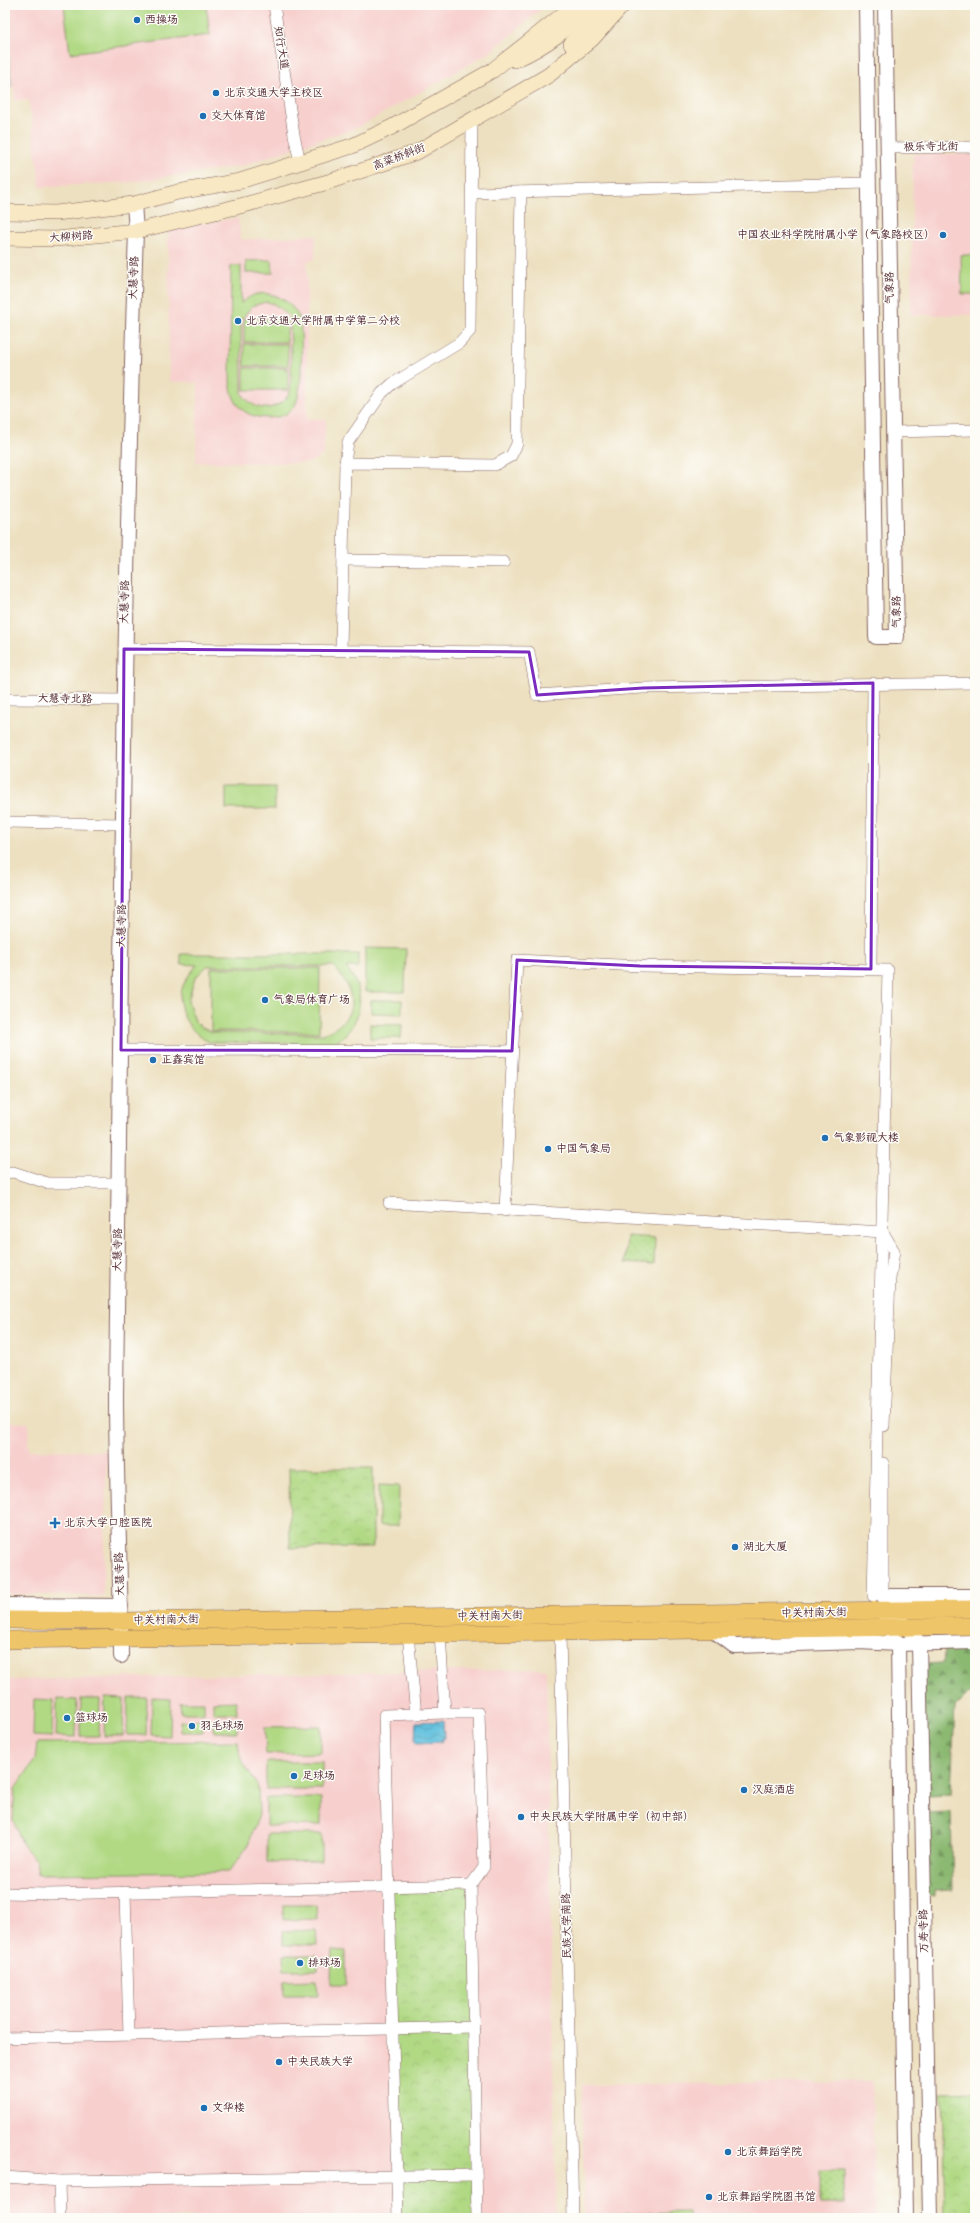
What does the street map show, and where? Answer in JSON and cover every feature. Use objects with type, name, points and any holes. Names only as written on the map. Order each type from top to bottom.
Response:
[{"type":"main road","points":[[493,70],[575,5]]},
{"type":"main road","points":[[5,212],[56,213],[134,204],[178,192],[240,181],[352,146],[392,127],[493,70],[536,51],[578,19],[592,5]]},
{"type":"main road","points":[[511,96],[584,32],[609,5]]},
{"type":"main road","name":"高粱桥斜街","points":[[136,231],[244,206],[328,182],[417,152],[549,75],[592,39],[623,5]]},
{"type":"main road","name":"大柳树路","points":[[5,238],[56,239],[136,231]]},
{"type":"main road","name":"中关村南大街","points":[[5,1620],[121,1613],[883,1604],[975,1609]]},
{"type":"main road","name":"中关村南大街","points":[[5,1640],[714,1631],[975,1626]]},
{"type":"street","name":"知行大道","points":[[274,5],[294,135],[300,162]]},
{"type":"street","name":"气象路","points":[[866,5],[876,637],[897,637],[885,5]]},
{"type":"street","points":[[341,650],[345,463],[348,442],[382,393],[392,384],[459,343],[470,331],[472,121]]},
{"type":"street","name":"极乐寺北街","points":[[887,148],[975,147]]},
{"type":"street","points":[[472,193],[868,183]]},
{"type":"street","points":[[345,463],[495,464],[510,456],[517,444],[521,192]]},
{"type":"street","name":"大慧寺路","points":[[121,1656],[121,1613],[116,1484],[124,824],[124,649],[136,231],[134,204]]},
{"type":"street","points":[[893,432],[975,430]]},
{"type":"street","points":[[874,532],[895,532]]},
{"type":"street","points":[[344,560],[504,562]]},
{"type":"street","points":[[124,649],[529,652],[537,695],[643,688],[975,682]]},
{"type":"street","points":[[871,969],[873,683]]},
{"type":"street","name":"大慧寺北路","points":[[5,698],[125,700]]},
{"type":"street","points":[[5,822],[124,824]]},
{"type":"street","points":[[505,1211],[517,960],[640,966],[888,970],[883,1232],[875,1451],[883,1604],[897,1627],[919,1643]]},
{"type":"street","points":[[121,1050],[512,1051]]},
{"type":"street","points":[[5,1173],[13,1172],[47,1183],[119,1183]]},
{"type":"street","points":[[389,1203],[883,1232]]},
{"type":"street","name":"中关村南大街","points":[[883,1604],[975,1596]]},
{"type":"street","name":"中关村南大街","points":[[5,1605],[121,1613]]},
{"type":"street","points":[[897,1627],[898,1644]]},
{"type":"street","points":[[714,1631],[734,1646],[859,1642],[898,1644],[975,1642]]},
{"type":"street","name":"民族大学南路","points":[[560,1633],[573,2218]]},
{"type":"street","points":[[408,1634],[416,1714]]},
{"type":"street","points":[[440,1634],[445,1713]]},
{"type":"street","name":"万寿寺路","points":[[919,1643],[930,2218]]},
{"type":"street","name":"万寿寺路","points":[[898,1644],[906,2218]]},
{"type":"street","points":[[398,2218],[394,2030],[384,1715],[479,1713],[484,1867],[471,1885],[477,2218]]},
{"type":"street","points":[[5,1893],[471,1885]]},
{"type":"street","points":[[125,1892],[129,2035]]},
{"type":"street","points":[[5,2038],[474,2028]]},
{"type":"street","points":[[5,2177],[59,2181],[476,2175]]},
{"type":"street","points":[[59,2181],[60,2218]]},
{"type":"highlighted area","points":[[124,649],[529,652],[537,695],[643,688],[873,683],[871,969],[640,966],[517,960],[512,1051],[121,1050]]},
{"type":"shaded area","name":"北京交通大学主校区","points":[[5,5],[546,5],[489,53],[359,127],[241,166],[131,182],[40,187],[29,100],[15,100]]},
{"type":"shaded area","points":[[5,21],[13,87],[5,87]]},
{"type":"shaded area","name":"中国农业科学院附属小学（气象路校区）","points":[[913,154],[975,154],[975,315],[911,315]]},
{"type":"shaded area","name":"北京交通大学附属中学第二分校","points":[[238,218],[241,240],[316,235],[315,259],[307,262],[307,419],[326,419],[323,455],[308,463],[196,462],[198,383],[169,381],[168,229]]},
{"type":"shaded area","name":"北京大学口腔医院","points":[[5,1422],[29,1423],[28,1450],[107,1451],[103,1596],[5,1594]]},
{"type":"shaded area","name":"中央民族大学","points":[[546,1669],[556,2218],[5,2218],[5,1680]]},
{"type":"shaded area","name":"北京舞蹈学院","points":[[872,2081],[875,2218],[584,2218],[582,2085]]},
{"type":"green space","name":"西操场","points":[[64,5],[206,5],[210,35],[70,53]]},
{"type":"green space","points":[[961,255],[975,255],[975,294],[962,294]]},
{"type":"green space","points":[[272,260],[273,273],[246,273],[246,261]]},
{"type":"green space","points":[[231,266],[241,266],[241,303],[251,296],[270,294],[288,303],[299,318],[302,357],[298,399],[292,409],[282,416],[263,418],[254,416],[243,410],[236,403],[232,393],[230,381]],"holes":[[[266,302],[274,304],[289,316],[291,385],[289,394],[284,400],[275,406],[260,408],[247,400],[242,394],[241,320],[252,306]]]},
{"type":"green space","points":[[244,319],[287,319],[287,342],[244,342]]},
{"type":"green space","points":[[244,344],[288,344],[288,366],[244,366]]},
{"type":"green space","points":[[244,368],[288,368],[288,390],[244,390]]},
{"type":"green space","points":[[226,787],[275,787],[275,809],[226,809]]},
{"type":"green space","points":[[365,948],[406,949],[405,992],[365,992]]},
{"type":"green space","points":[[181,954],[358,954],[358,967],[346,967],[353,977],[357,988],[360,998],[359,1008],[351,1027],[344,1036],[334,1044],[209,1042],[195,1032],[185,1019],[182,1011],[180,1003],[183,986],[187,977],[197,965],[181,964]],"holes":[[[207,966],[333,966],[347,986],[351,1004],[349,1013],[343,1021],[335,1028],[323,1034],[211,1032],[201,1027],[195,1021],[188,1001],[195,978]]]},
{"type":"green space","name":"气象局体育广场","points":[[211,968],[320,968],[319,1032],[211,1031]]},
{"type":"green space","points":[[371,1000],[402,1000],[402,1014],[371,1013]]},
{"type":"green space","points":[[370,1024],[402,1025],[401,1038],[370,1038]]},
{"type":"green space","points":[[627,1236],[655,1238],[654,1265],[625,1263]]},
{"type":"green space","points":[[289,1468],[373,1468],[373,1547],[290,1548]]},
{"type":"green space","points":[[379,1485],[399,1486],[398,1526],[379,1526]]},
{"type":"green space","points":[[975,1645],[975,1692],[969,1693],[955,1707],[951,1794],[925,1795],[923,1664],[943,1663],[945,1646]]},
{"type":"green space","name":"篮球场","points":[[105,1698],[124,1699],[123,1736],[104,1736]]},
{"type":"green space","name":"篮球场","points":[[128,1698],[147,1698],[146,1735],[127,1735]]},
{"type":"green space","points":[[152,1698],[171,1699],[170,1736],[151,1735]]},
{"type":"green space","name":"篮球场","points":[[34,1699],[53,1700],[52,1737],[33,1736]]},
{"type":"green space","name":"篮球场","points":[[57,1699],[77,1700],[76,1737],[56,1736]]},
{"type":"green space","name":"篮球场","points":[[81,1699],[100,1699],[99,1736],[80,1736]]},
{"type":"green space","name":"羽毛球场","points":[[236,1701],[237,1713],[213,1713],[213,1702]]},
{"type":"green space","name":"羽毛球场","points":[[180,1702],[204,1702],[204,1713],[181,1713]]},
{"type":"green space","name":"羽毛球场","points":[[203,1720],[203,1732],[180,1732],[180,1721]]},
{"type":"green space","name":"羽毛球场","points":[[237,1720],[237,1732],[214,1732],[214,1721]]},
{"type":"green space","name":"足球场","points":[[321,1726],[321,1753],[266,1754],[265,1727]]},
{"type":"green space","points":[[238,1741],[240,1757],[258,1787],[259,1815],[247,1847],[229,1872],[38,1874],[36,1861],[23,1845],[13,1820],[15,1789],[35,1760],[37,1743]]},
{"type":"green space","name":"足球场","points":[[266,1762],[322,1762],[322,1789],[266,1789]]},
{"type":"green space","name":"足球场","points":[[266,1798],[321,1798],[321,1825],[266,1826]]},
{"type":"green space","points":[[951,1812],[953,1889],[935,1890],[935,1896],[926,1896],[925,1813]]},
{"type":"green space","points":[[267,1834],[322,1834],[322,1861],[267,1862]]},
{"type":"green space","points":[[471,1885],[477,2218],[398,2218],[389,1887]]},
{"type":"green space","points":[[283,1905],[316,1905],[317,1919],[283,1920]]},
{"type":"green space","name":"排球场","points":[[316,1930],[317,1945],[283,1945],[283,1931]]},
{"type":"green space","name":"排球场","points":[[332,1950],[346,1951],[346,1984],[331,1984]]},
{"type":"green space","name":"排球场","points":[[283,1955],[317,1955],[317,1970],[284,1970]]},
{"type":"green space","name":"排球场","points":[[317,1980],[318,1995],[284,1995],[284,1981]]},
{"type":"green space","points":[[975,2091],[975,2218],[945,2218],[942,2092]]},
{"type":"green space","points":[[820,2171],[844,2171],[844,2204],[820,2204]]},
{"type":"green space","points":[[688,2212],[688,2218],[625,2218],[625,2213]]},
{"type":"water","points":[[443,1721],[444,1738],[442,1738],[442,1742],[417,1743],[415,1739],[416,1722]]},
{"type":"place","name":"西操场","points":[[137,20]]},
{"type":"place","name":"北京交通大学主校区","points":[[216,93]]},
{"type":"place","name":"交大体育馆","points":[[203,116]]},
{"type":"place","name":"中国农业科学院附属小学（气象路校区）","points":[[943,235]]},
{"type":"place","name":"北京交通大学附属中学第二分校","points":[[238,321]]},
{"type":"place","name":"气象局体育广场","points":[[265,1000]]},
{"type":"place","name":"正鑫宾馆","points":[[153,1060]]},
{"type":"place","name":"气象影视大楼","points":[[825,1138]]},
{"type":"place","name":"中国气象局","points":[[548,1149]]},
{"type":"place","name":"北京大学口腔医院","points":[[55,1523]]},
{"type":"place","name":"湖北大厦","points":[[735,1547]]},
{"type":"place","name":"篮球场","points":[[67,1718]]},
{"type":"place","name":"羽毛球场","points":[[192,1726]]},
{"type":"place","name":"足球场","points":[[294,1776]]},
{"type":"place","name":"汉庭酒店","points":[[744,1790]]},
{"type":"place","name":"中央民族大学附属中学（初中部）","points":[[521,1817]]},
{"type":"place","name":"排球场","points":[[300,1963]]},
{"type":"place","name":"中央民族大学","points":[[279,2062]]},
{"type":"place","name":"文华楼","points":[[204,2108]]},
{"type":"place","name":"北京舞蹈学院","points":[[728,2152]]},
{"type":"place","name":"北京舞蹈学院图书馆","points":[[709,2197]]}]
